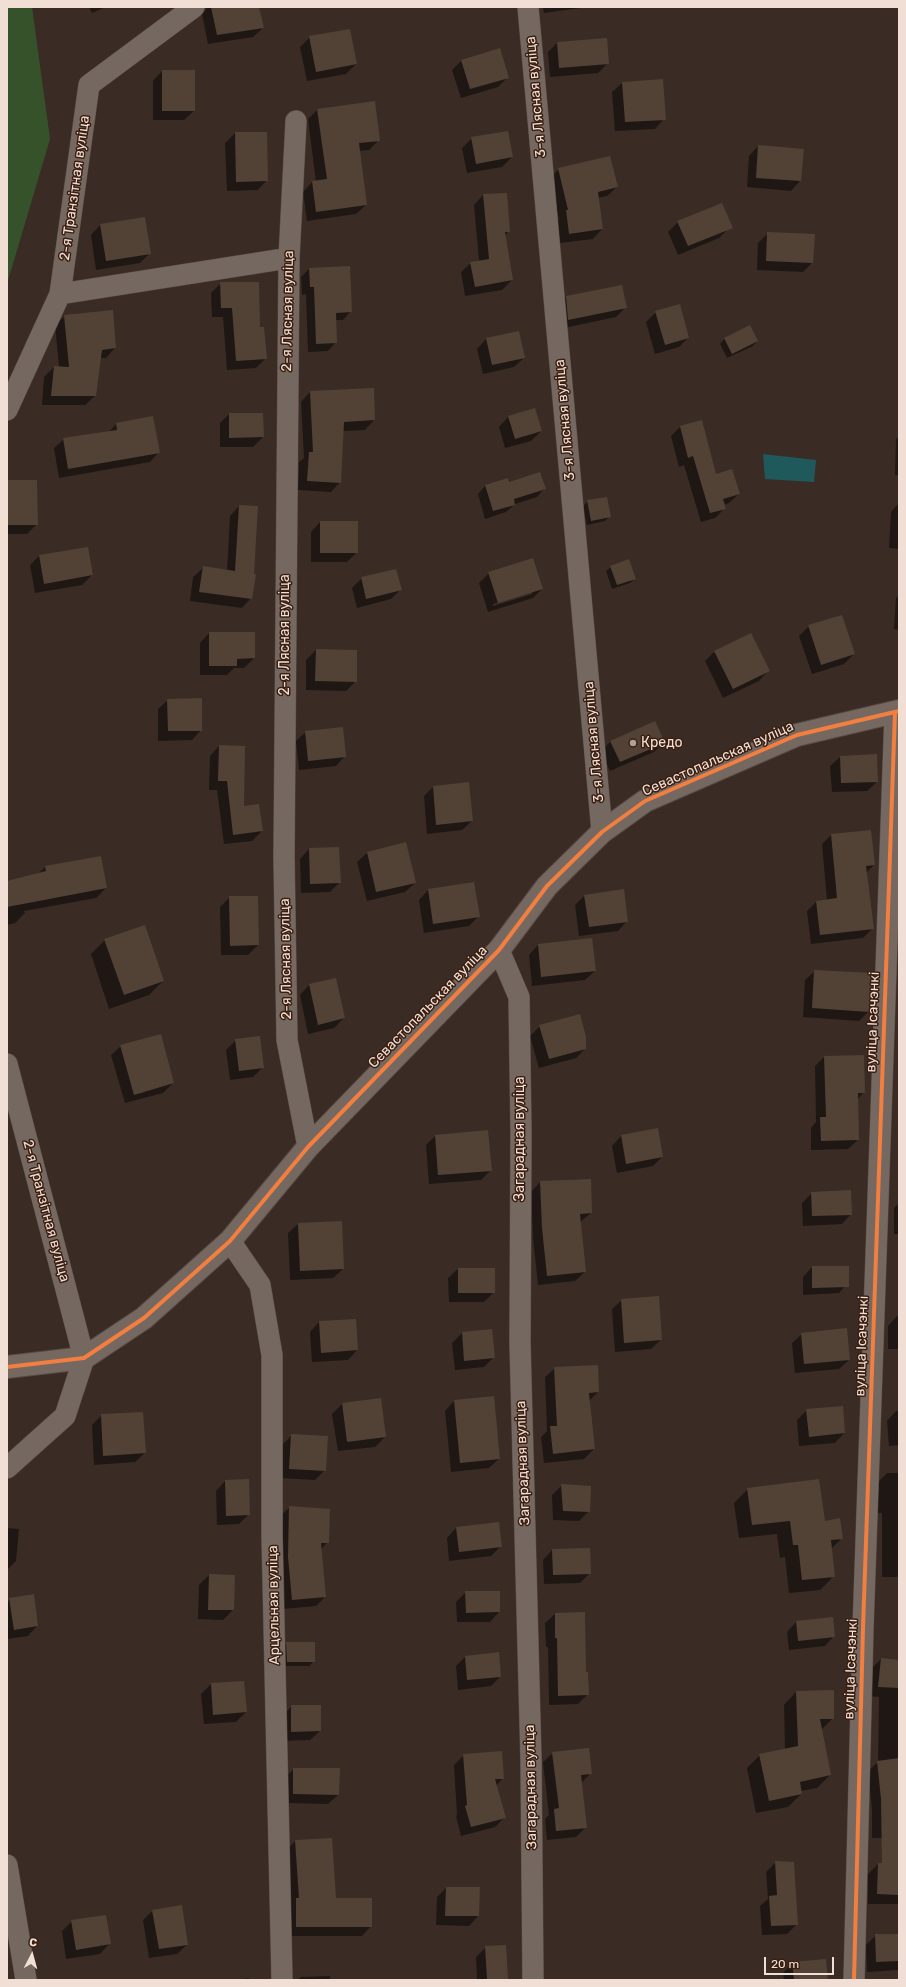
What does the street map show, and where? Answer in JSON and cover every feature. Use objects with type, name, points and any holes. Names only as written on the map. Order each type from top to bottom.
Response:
[{"type":"street","name":"2-я Транзітная вуліца","points":[[7,410],[60,294],[89,84],[194,7]]},
{"type":"street","name":"3-я Лясная вуліца","points":[[528,7],[602,832]]},
{"type":"street","name":"2-я Лясная вуліца","points":[[296,121],[288,258],[284,857],[287,1040],[308,1147]]},
{"type":"street","points":[[60,294],[288,258]]},
{"type":"street","name":"Севастопальская вуліца","points":[[7,1367],[84,1358],[144,1318],[230,1241],[308,1147],[499,950],[547,886],[602,832],[645,801],[797,735],[897,712]]},
{"type":"street","name":"вуліца Ісачэнкі","points":[[854,1980],[863,1628],[897,712]]},
{"type":"street","name":"Загарадная вуліца","points":[[499,950],[519,997],[521,1131],[520,1343],[531,1760],[533,1980]]},
{"type":"street","name":"2-я Транзітная вуліца","points":[[7,1064],[84,1358]]},
{"type":"street","name":"Арцельная вуліца","points":[[230,1241],[260,1285],[272,1355],[272,1536],[282,1980]]},
{"type":"street","points":[[7,1468],[65,1416],[84,1358]]},
{"type":"street","points":[[7,1865],[26,1980]]},
{"type":"green space","points":[[7,7],[32,7],[50,139],[7,284]]},
{"type":"water","points":[[763,454],[816,460],[814,482],[765,479]]},
{"type":"building","points":[[211,7],[259,7],[264,28],[217,35]]},
{"type":"building","points":[[350,29],[357,64],[316,72],[309,36]]},
{"type":"building","points":[[607,38],[609,64],[559,68],[557,42]]},
{"type":"building","points":[[500,48],[509,78],[470,89],[461,60]]},
{"type":"building","points":[[162,70],[195,70],[195,111],[162,111]]},
{"type":"building","points":[[663,79],[666,120],[625,122],[622,82]]},
{"type":"building","points":[[375,101],[380,141],[359,143],[367,205],[316,212],[312,181],[327,179],[317,109]]},
{"type":"building","points":[[508,131],[513,157],[476,164],[471,137]]},
{"type":"building","points":[[235,132],[267,132],[268,181],[236,182]]},
{"type":"building","points":[[758,145],[804,149],[801,181],[756,178]]},
{"type":"building","points":[[610,156],[618,187],[598,192],[603,229],[569,234],[566,210],[568,210],[558,168]]},
{"type":"building","points":[[507,193],[510,232],[505,232],[513,280],[475,287],[470,262],[489,259],[483,194]]},
{"type":"building","points":[[722,203],[733,228],[688,246],[677,221]]},
{"type":"building","points":[[145,217],[151,254],[106,261],[100,224]]},
{"type":"building","points":[[767,232],[815,234],[813,263],[766,261]]},
{"type":"building","points":[[350,266],[352,312],[336,313],[337,343],[316,344],[314,287],[310,287],[309,268]]},
{"type":"building","points":[[220,282],[259,282],[260,327],[264,327],[267,359],[236,361],[232,308],[221,308]]},
{"type":"building","points":[[622,285],[627,308],[568,320],[566,296]]},
{"type":"building","points":[[680,304],[689,338],[665,345],[655,311]]},
{"type":"building","points":[[113,310],[116,348],[102,350],[96,396],[51,396],[54,366],[69,367],[64,315]]},
{"type":"building","points":[[750,325],[758,341],[732,354],[724,338]]},
{"type":"building","points":[[519,331],[525,358],[492,365],[486,338]]},
{"type":"building","points":[[374,388],[375,420],[344,422],[341,483],[307,481],[309,452],[313,452],[310,391]]},
{"type":"building","points":[[535,408],[542,431],[515,439],[508,416]]},
{"type":"building","points":[[229,413],[263,413],[264,437],[229,438]]},
{"type":"building","points":[[153,416],[160,453],[68,469],[63,438],[117,430],[116,423]]},
{"type":"building","points":[[702,420],[716,474],[732,469],[740,494],[723,499],[726,509],[710,513],[693,456],[688,458],[680,426]]},
{"type":"building","points":[[540,472],[546,489],[514,499],[515,505],[493,511],[485,485],[508,478],[509,482]]},
{"type":"building","points":[[7,480],[37,480],[38,525],[7,525]]},
{"type":"building","points":[[607,497],[611,517],[591,521],[587,500]]},
{"type":"building","points":[[239,505],[258,506],[254,574],[256,574],[252,599],[199,592],[203,566],[235,571]]},
{"type":"building","points":[[320,521],[358,521],[358,553],[320,553]]},
{"type":"building","points":[[88,547],[93,575],[44,584],[39,555]]},
{"type":"building","points":[[533,558],[543,589],[498,603],[488,572]]},
{"type":"building","points":[[629,559],[636,579],[617,585],[610,566]]},
{"type":"building","points":[[396,569],[402,590],[366,599],[361,577]]},
{"type":"building","points":[[842,615],[855,654],[821,665],[808,625]]},
{"type":"building","points":[[209,632],[255,632],[255,658],[237,659],[237,666],[209,666]]},
{"type":"building","points":[[751,633],[770,671],[733,689],[714,651]]},
{"type":"building","points":[[316,649],[357,650],[357,682],[315,681]]},
{"type":"building","points":[[202,698],[202,731],[168,731],[167,699]]},
{"type":"building","points":[[655,721],[665,743],[620,762],[610,741]]},
{"type":"building","points":[[343,727],[346,757],[308,761],[305,731]]},
{"type":"building","points":[[219,745],[245,746],[244,806],[259,804],[263,831],[233,835],[227,781],[218,781]]},
{"type":"building","points":[[877,754],[878,782],[841,783],[840,756]]},
{"type":"building","points":[[469,782],[473,821],[436,825],[433,786]]},
{"type":"building","points":[[871,830],[875,865],[866,866],[874,929],[820,935],[816,901],[837,898],[831,834]]},
{"type":"building","points":[[406,842],[416,883],[376,892],[367,852]]},
{"type":"building","points":[[339,847],[341,883],[310,884],[309,848]]},
{"type":"building","points":[[101,856],[107,888],[7,907],[7,881],[46,871],[45,866]]},
{"type":"building","points":[[474,882],[480,917],[433,924],[428,889]]},
{"type":"building","points":[[624,889],[628,922],[589,927],[584,895]]},
{"type":"building","points":[[229,896],[258,896],[259,945],[230,946]]},
{"type":"building","points":[[145,925],[164,981],[124,995],[104,939]]},
{"type":"building","points":[[592,938],[596,971],[541,977],[538,944]]},
{"type":"building","points":[[814,970],[872,973],[869,1012],[812,1008]]},
{"type":"building","points":[[336,978],[345,1018],[318,1025],[309,984]]},
{"type":"building","points":[[580,1014],[586,1037],[586,1049],[549,1059],[539,1025]]},
{"type":"building","points":[[161,1034],[174,1083],[134,1095],[120,1045]]},
{"type":"building","points":[[260,1036],[264,1068],[239,1071],[235,1039]]},
{"type":"building","points":[[864,1055],[865,1093],[858,1093],[859,1140],[821,1141],[820,1117],[826,1117],[824,1056]]},
{"type":"building","points":[[658,1128],[663,1157],[626,1164],[621,1135]]},
{"type":"building","points":[[488,1130],[492,1171],[438,1175],[435,1135]]},
{"type":"building","points":[[591,1179],[592,1213],[580,1214],[586,1272],[547,1276],[542,1228],[540,1181]]},
{"type":"building","points":[[851,1190],[852,1215],[812,1216],[811,1192]]},
{"type":"building","points":[[342,1221],[344,1269],[300,1271],[298,1223]]},
{"type":"building","points":[[812,1266],[849,1266],[849,1287],[812,1288]]},
{"type":"building","points":[[458,1268],[495,1268],[495,1293],[458,1293]]},
{"type":"building","points":[[659,1296],[662,1340],[624,1343],[621,1299]]},
{"type":"building","points":[[356,1319],[358,1350],[321,1353],[319,1321]]},
{"type":"building","points":[[847,1328],[850,1360],[804,1364],[801,1333]]},
{"type":"building","points":[[492,1329],[495,1358],[464,1361],[462,1332]]},
{"type":"building","points":[[598,1365],[599,1392],[589,1393],[595,1449],[553,1454],[550,1426],[557,1426],[554,1367]]},
{"type":"building","points":[[494,1396],[500,1459],[460,1463],[454,1400]]},
{"type":"building","points":[[381,1398],[386,1437],[347,1442],[342,1403]]},
{"type":"building","points":[[843,1406],[845,1433],[809,1437],[806,1409]]},
{"type":"building","points":[[143,1412],[146,1453],[103,1456],[101,1414]]},
{"type":"building","points":[[291,1434],[328,1436],[326,1471],[289,1469]]},
{"type":"building","points":[[249,1479],[250,1515],[226,1516],[225,1480]]},
{"type":"building","points":[[819,1479],[825,1521],[840,1518],[843,1539],[831,1540],[835,1577],[802,1580],[798,1545],[793,1545],[790,1521],[752,1525],[747,1488]]},
{"type":"building","points":[[561,1484],[591,1486],[590,1512],[563,1511]]},
{"type":"building","points":[[289,1506],[330,1509],[329,1543],[321,1543],[326,1597],[292,1600],[288,1557]]},
{"type":"building","points":[[499,1522],[502,1547],[459,1552],[456,1527]]},
{"type":"building","points":[[590,1548],[591,1574],[553,1575],[552,1549]]},
{"type":"building","points":[[209,1574],[235,1575],[234,1610],[208,1610]]},
{"type":"building","points":[[465,1591],[500,1591],[500,1612],[466,1613]]},
{"type":"building","points":[[34,1594],[38,1626],[14,1630],[9,1598]]},
{"type":"building","points":[[585,1612],[586,1672],[588,1672],[589,1695],[558,1696],[555,1613]]},
{"type":"building","points":[[833,1617],[835,1637],[798,1641],[796,1621]]},
{"type":"building","points":[[286,1642],[315,1642],[315,1662],[287,1662]]},
{"type":"building","points":[[499,1652],[501,1677],[467,1680],[465,1656]]},
{"type":"building","points":[[881,1658],[899,1660],[899,1688],[878,1687]]},
{"type":"building","points":[[244,1681],[247,1712],[213,1715],[211,1683]]},
{"type":"building","points":[[834,1690],[834,1719],[820,1719],[831,1775],[800,1782],[802,1794],[769,1801],[759,1754],[798,1746],[796,1691]]},
{"type":"building","points":[[291,1705],[321,1705],[321,1731],[291,1732]]},
{"type":"building","points":[[589,1748],[592,1774],[581,1775],[587,1828],[556,1831],[554,1809],[559,1808],[552,1752]]},
{"type":"building","points":[[502,1751],[504,1779],[495,1779],[506,1818],[471,1827],[465,1806],[467,1805],[463,1754]]},
{"type":"building","points":[[899,1758],[899,1895],[877,1894],[878,1863],[882,1863],[881,1799],[877,1761]]},
{"type":"building","points":[[293,1768],[340,1768],[339,1795],[293,1794]]},
{"type":"building","points":[[332,1838],[336,1898],[372,1898],[372,1927],[296,1927],[296,1898],[299,1898],[295,1840]]},
{"type":"building","points":[[775,1861],[794,1862],[798,1925],[771,1926],[769,1896],[777,1895]]},
{"type":"building","points":[[446,1887],[480,1887],[479,1916],[445,1916]]},
{"type":"building","points":[[182,1905],[188,1945],[159,1949],[152,1910]]},
{"type":"building","points":[[106,1915],[111,1944],[76,1950],[71,1920]]},
{"type":"building","points":[[875,1934],[899,1934],[899,1961],[876,1962]]},
{"type":"building","points":[[506,1945],[508,1979],[487,1980],[485,1946]]},
{"type":"building","points":[[826,1959],[828,1980],[794,1980],[792,1962]]},
{"type":"cycle path","points":[[7,1367],[84,1358],[144,1318],[230,1241],[308,1147],[499,950],[547,886],[602,832],[645,801],[797,735],[899,711]]},
{"type":"cycle path","points":[[854,1980],[863,1628],[895,712]]},
{"type":"place","name":"Кредо","points":[[633,743]]}]
